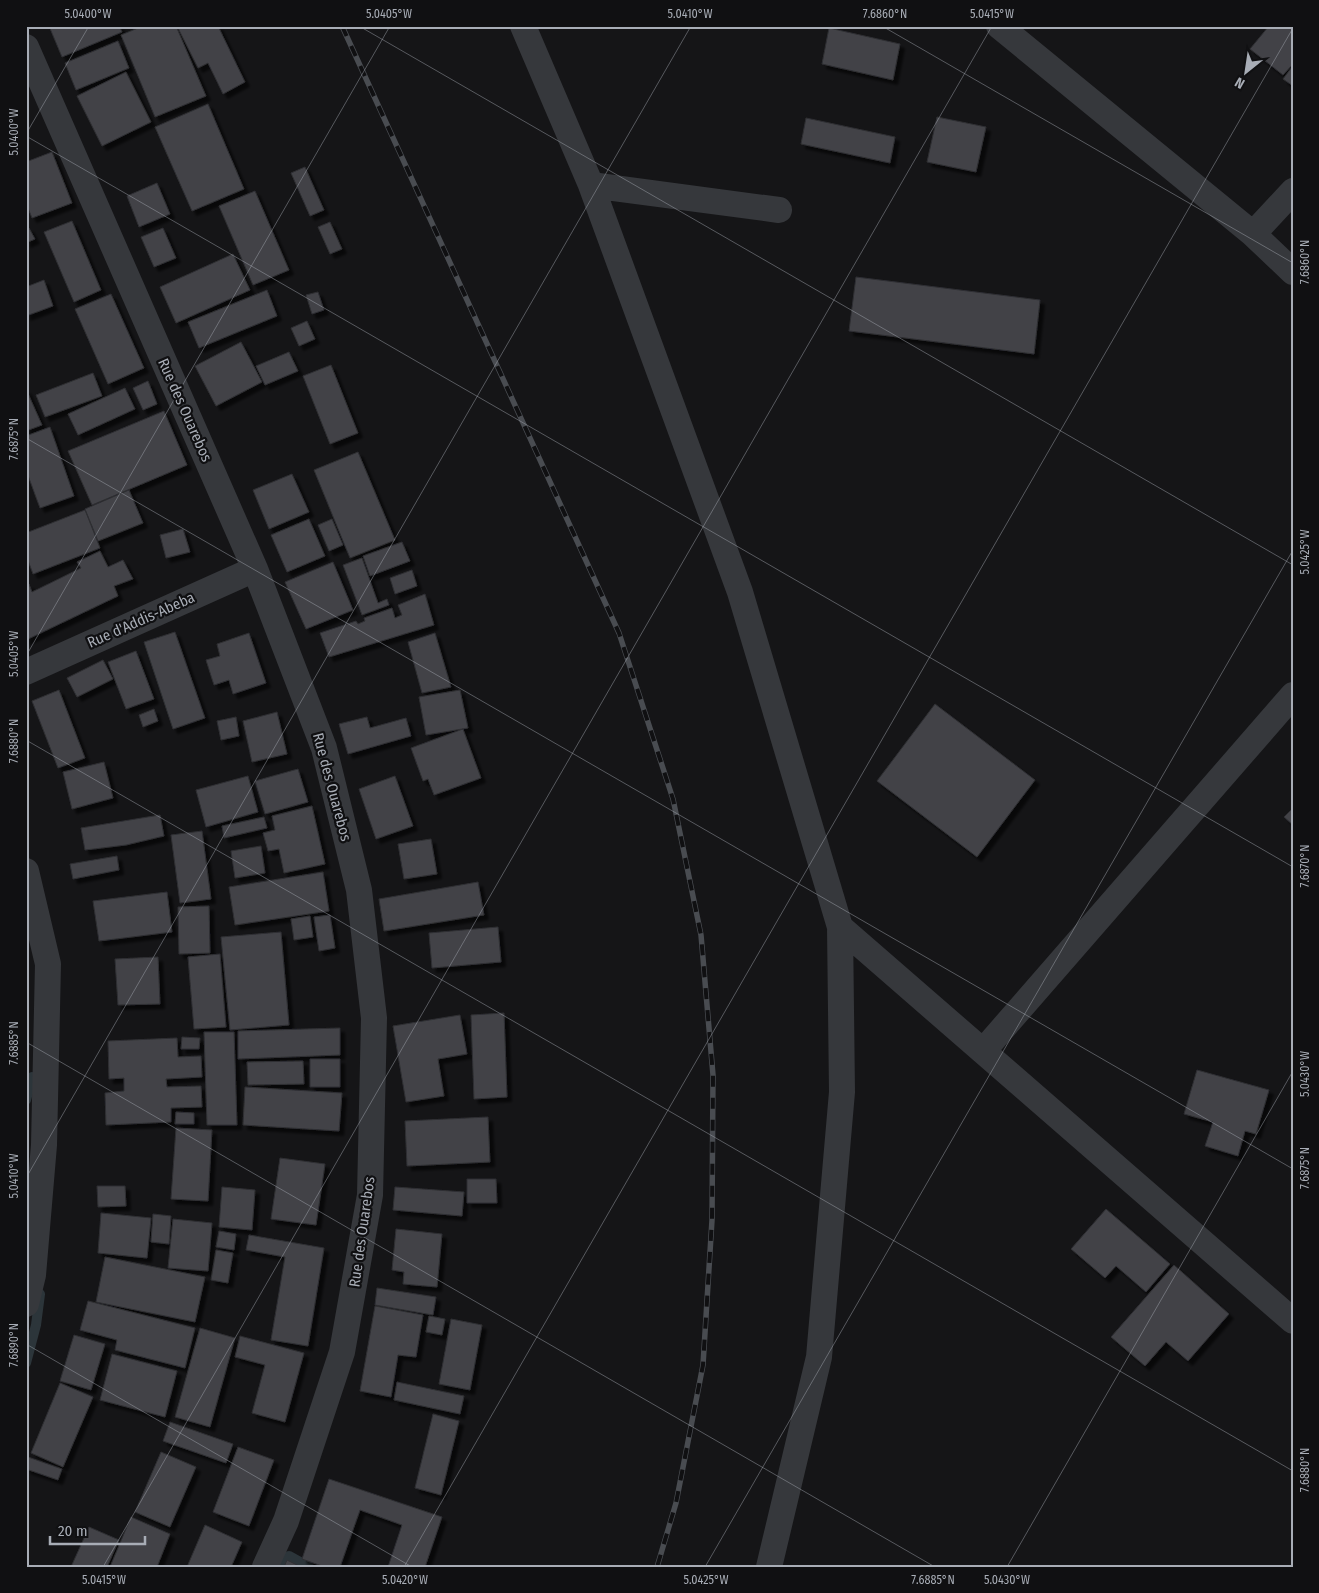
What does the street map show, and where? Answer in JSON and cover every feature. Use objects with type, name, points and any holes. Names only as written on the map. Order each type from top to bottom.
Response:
[{"type":"street","points":[[523,26],[591,185],[740,592],[840,927],[842,1092],[819,1357],[769,1567]]},
{"type":"street","points":[[999,26],[1253,234],[1293,272]]},
{"type":"street","name":"Rue des Ouarebos","points":[[26,48],[255,569],[324,748],[359,890],[374,1018],[370,1195],[342,1352],[286,1522],[265,1567]]},
{"type":"street","points":[[591,185],[779,210]]},
{"type":"street","points":[[1253,234],[1293,191]]},
{"type":"street","name":"Rue d'Addis-Abeba","points":[[26,672],[255,569]]},
{"type":"street","points":[[984,1050],[1293,695]]},
{"type":"street","points":[[26,871],[48,964],[44,1145],[33,1275],[26,1304]]},
{"type":"street","points":[[840,927],[984,1050],[1293,1321]]},
{"type":"building","points":[[49,26],[119,26],[122,32],[62,57]]},
{"type":"building","points":[[143,26],[176,26],[206,96],[155,117],[121,35]]},
{"type":"building","points":[[177,26],[218,26],[245,82],[223,94],[208,63],[198,68]]},
{"type":"building","points":[[1269,26],[1293,26],[1293,64],[1283,75],[1250,49]]},
{"type":"building","points":[[829,28],[900,44],[893,80],[822,64]]},
{"type":"building","points":[[118,41],[129,68],[76,90],[65,63]]},
{"type":"building","points":[[1293,68],[1293,86],[1283,79]]},
{"type":"building","points":[[126,72],[151,122],[102,146],[77,96]]},
{"type":"building","points":[[208,104],[244,189],[192,211],[155,127]]},
{"type":"building","points":[[937,117],[986,127],[976,172],[927,162]]},
{"type":"building","points":[[806,118],[895,137],[890,163],[801,144]]},
{"type":"building","points":[[52,152],[72,203],[32,218],[26,203],[26,162]]},
{"type":"building","points":[[305,167],[324,210],[310,216],[291,173]]},
{"type":"building","points":[[157,183],[170,214],[139,227],[127,196]]},
{"type":"building","points":[[255,191],[289,270],[253,285],[219,206]]},
{"type":"building","points":[[72,221],[101,290],[74,302],[44,232]]},
{"type":"building","points":[[330,222],[342,249],[330,254],[318,227]]},
{"type":"building","points":[[29,228],[35,239],[26,243],[26,229]]},
{"type":"building","points":[[163,228],[176,258],[154,267],[141,237]]},
{"type":"building","points":[[233,254],[250,290],[176,323],[160,287]]},
{"type":"building","points":[[856,277],[1040,300],[1034,354],[849,331]]},
{"type":"building","points":[[44,280],[53,306],[26,316],[26,287]]},
{"type":"building","points":[[267,290],[277,316],[199,348],[188,322]]},
{"type":"building","points":[[318,292],[324,310],[312,314],[306,295]]},
{"type":"building","points":[[111,294],[144,368],[108,384],[75,309]]},
{"type":"building","points":[[307,321],[315,339],[299,346],[291,328]]},
{"type":"building","points":[[241,342],[262,382],[216,406],[195,366]]},
{"type":"building","points":[[289,352],[298,371],[265,385],[256,366]]},
{"type":"building","points":[[331,365],[358,433],[330,444],[303,376]]},
{"type":"building","points":[[93,373],[102,396],[45,417],[36,395]]},
{"type":"building","points":[[148,381],[157,404],[143,410],[133,388]]},
{"type":"building","points":[[125,388],[135,409],[78,435],[68,414]]},
{"type":"building","points":[[26,389],[42,425],[26,431]]},
{"type":"building","points":[[164,411],[187,465],[92,505],[68,451]]},
{"type":"building","points":[[50,427],[74,496],[40,508],[26,470],[26,436]]},
{"type":"building","points":[[358,452],[395,540],[350,558],[314,470]]},
{"type":"building","points":[[292,474],[309,512],[269,529],[253,490]]},
{"type":"building","points":[[129,490],[143,523],[98,541],[85,509]]},
{"type":"building","points":[[85,510],[100,548],[33,574],[26,555],[26,533]]},
{"type":"building","points":[[309,519],[325,556],[287,572],[271,535]]},
{"type":"building","points":[[332,519],[343,545],[329,551],[318,525]]},
{"type":"building","points":[[183,529],[190,552],[166,558],[160,535]]},
{"type":"building","points":[[402,542],[410,561],[370,576],[363,556]]},
{"type":"building","points":[[100,551],[108,567],[123,560],[133,579],[114,586],[118,596],[26,640],[26,586],[29,584],[32,592],[81,568],[77,562]]},
{"type":"building","points":[[362,558],[378,603],[387,599],[389,605],[362,615],[343,565]]},
{"type":"building","points":[[333,562],[353,610],[306,629],[285,582]]},
{"type":"building","points":[[412,570],[417,586],[395,594],[390,578]]},
{"type":"building","points":[[425,594],[434,625],[329,657],[320,633],[356,621],[358,624],[365,621],[364,618],[392,608],[395,618],[402,615],[398,605]]},
{"type":"building","points":[[175,632],[205,718],[173,729],[144,642]]},
{"type":"building","points":[[249,633],[266,683],[233,694],[229,680],[214,685],[206,660],[220,656],[217,644]]},
{"type":"building","points":[[435,633],[451,687],[422,693],[408,642]]},
{"type":"building","points":[[136,651],[154,699],[126,709],[108,662]]},
{"type":"building","points":[[103,660],[113,679],[77,697],[67,678]]},
{"type":"building","points":[[59,690],[85,758],[58,768],[32,701]]},
{"type":"building","points":[[460,690],[468,728],[426,735],[419,697]]},
{"type":"building","points":[[935,704],[1035,780],[977,857],[877,781]]},
{"type":"building","points":[[154,709],[158,721],[143,727],[139,715]]},
{"type":"building","points":[[277,712],[287,754],[252,762],[243,721]]},
{"type":"building","points":[[236,717],[239,736],[221,740],[217,721]]},
{"type":"building","points":[[367,717],[370,728],[406,718],[411,736],[348,754],[339,724]]},
{"type":"building","points":[[463,729],[481,778],[434,795],[428,779],[423,781],[411,748]]},
{"type":"building","points":[[104,762],[113,798],[72,809],[63,772]]},
{"type":"building","points":[[298,769],[308,802],[265,814],[255,781]]},
{"type":"building","points":[[248,776],[258,812],[206,827],[196,790]]},
{"type":"building","points":[[395,776],[413,826],[376,839],[359,789]]},
{"type":"building","points":[[312,806],[325,864],[284,873],[279,849],[268,851],[263,833],[275,830],[272,816]]},
{"type":"building","points":[[1293,808],[1293,825],[1284,817]]},
{"type":"building","points":[[160,815],[164,836],[126,845],[85,850],[81,828]]},
{"type":"building","points":[[264,817],[267,828],[224,838],[222,826]]},
{"type":"building","points":[[202,831],[211,899],[180,903],[171,835]]},
{"type":"building","points":[[431,839],[437,874],[404,879],[398,844]]},
{"type":"building","points":[[261,846],[265,873],[235,878],[231,851]]},
{"type":"building","points":[[117,856],[119,870],[73,879],[70,864]]},
{"type":"building","points":[[323,872],[329,911],[235,925],[229,887]]},
{"type":"building","points":[[478,882],[484,915],[384,931],[379,899]]},
{"type":"building","points":[[167,892],[172,932],[99,941],[93,901]]},
{"type":"building","points":[[209,906],[210,953],[179,954],[178,907]]},
{"type":"building","points":[[330,915],[335,948],[319,951],[314,917]]},
{"type":"building","points":[[310,916],[313,937],[294,940],[291,919]]},
{"type":"building","points":[[498,927],[501,962],[432,968],[429,933]]},
{"type":"building","points":[[281,932],[289,1025],[230,1030],[221,937]]},
{"type":"building","points":[[220,954],[226,1027],[194,1029],[188,957]]},
{"type":"building","points":[[158,957],[160,1004],[118,1005],[115,959]]},
{"type":"building","points":[[504,1013],[507,1097],[474,1099],[471,1015]]},
{"type":"building","points":[[460,1015],[467,1054],[438,1059],[444,1096],[406,1102],[393,1026]]},
{"type":"building","points":[[340,1028],[340,1055],[238,1059],[238,1031]]},
{"type":"building","points":[[204,1032],[234,1032],[237,1125],[207,1125]]},
{"type":"building","points":[[182,1037],[200,1038],[199,1049],[181,1049]]},
{"type":"building","points":[[177,1038],[178,1057],[201,1056],[202,1077],[166,1079],[167,1087],[201,1086],[202,1107],[171,1108],[171,1122],[106,1125],[105,1093],[124,1091],[124,1078],[109,1079],[108,1041]]},
{"type":"building","points":[[310,1059],[340,1059],[340,1087],[310,1087]]},
{"type":"building","points":[[303,1061],[304,1084],[248,1085],[247,1062]]},
{"type":"building","points":[[1197,1070],[1269,1090],[1256,1134],[1245,1131],[1238,1156],[1205,1146],[1213,1122],[1184,1114]]},
{"type":"building","points":[[245,1087],[342,1093],[339,1131],[243,1125]]},
{"type":"building","points":[[176,1112],[194,1113],[194,1124],[175,1124]]},
{"type":"building","points":[[488,1117],[490,1162],[407,1166],[405,1121]]},
{"type":"building","points":[[176,1128],[212,1130],[208,1201],[171,1199]]},
{"type":"building","points":[[280,1158],[325,1164],[316,1225],[271,1219]]},
{"type":"building","points":[[467,1179],[496,1179],[497,1203],[467,1203]]},
{"type":"building","points":[[97,1186],[125,1186],[126,1206],[98,1207]]},
{"type":"building","points":[[222,1187],[255,1190],[252,1230],[219,1227]]},
{"type":"building","points":[[395,1187],[464,1192],[462,1216],[393,1210]]},
{"type":"building","points":[[1106,1209],[1170,1264],[1146,1292],[1116,1266],[1105,1278],[1071,1249]]},
{"type":"building","points":[[101,1213],[151,1218],[147,1258],[98,1253]]},
{"type":"building","points":[[153,1214],[171,1216],[169,1244],[151,1242]]},
{"type":"building","points":[[173,1219],[212,1223],[208,1271],[168,1268]]},
{"type":"building","points":[[396,1229],[442,1234],[437,1287],[403,1284],[404,1272],[392,1270]]},
{"type":"building","points":[[219,1231],[236,1234],[234,1250],[216,1247]]},
{"type":"building","points":[[249,1235],[324,1248],[308,1346],[271,1340],[285,1257],[246,1250]]},
{"type":"building","points":[[216,1250],[233,1253],[228,1283],[211,1280]]},
{"type":"building","points":[[105,1257],[205,1277],[195,1322],[96,1302]]},
{"type":"building","points":[[1174,1265],[1229,1314],[1188,1361],[1166,1342],[1145,1366],[1111,1337]]},
{"type":"building","points":[[377,1288],[436,1297],[433,1315],[375,1305]]},
{"type":"building","points":[[88,1301],[195,1328],[185,1368],[115,1350],[117,1340],[80,1330]]},
{"type":"building","points":[[375,1306],[423,1315],[416,1357],[398,1355],[391,1397],[360,1391]]},
{"type":"building","points":[[429,1316],[445,1319],[442,1335],[426,1332]]},
{"type":"building","points":[[451,1319],[482,1325],[470,1390],[439,1384]]},
{"type":"building","points":[[200,1328],[235,1338],[210,1427],[175,1417]]},
{"type":"building","points":[[74,1335],[105,1344],[91,1390],[60,1381]]},
{"type":"building","points":[[240,1336],[304,1353],[285,1422],[252,1413],[265,1365],[235,1357]]},
{"type":"building","points":[[112,1354],[177,1371],[165,1417],[100,1400]]},
{"type":"building","points":[[397,1382],[464,1396],[460,1414],[394,1400]]},
{"type":"building","points":[[60,1383],[93,1397],[63,1467],[31,1453]]},
{"type":"building","points":[[433,1414],[459,1421],[441,1495],[415,1488]]},
{"type":"building","points":[[170,1422],[233,1444],[226,1463],[163,1441]]},
{"type":"building","points":[[238,1447],[274,1460],[249,1526],[213,1512]]},
{"type":"building","points":[[161,1452],[196,1467],[170,1527],[135,1512]]},
{"type":"building","points":[[28,1457],[62,1469],[58,1480],[26,1469]]},
{"type":"building","points":[[329,1479],[442,1517],[425,1567],[388,1567],[402,1525],[360,1510],[340,1567],[325,1567],[302,1559]]},
{"type":"building","points":[[131,1517],[170,1534],[157,1567],[110,1567]]},
{"type":"building","points":[[205,1525],[242,1542],[231,1567],[187,1567]]},
{"type":"building","points":[[89,1527],[119,1540],[107,1567],[71,1567]]},
{"type":"building","points":[[287,1560],[301,1567],[284,1567]]},
{"type":"waterway","points":[[26,1100],[32,1077]]},
{"type":"waterway","points":[[26,1363],[36,1325],[40,1294]]},
{"type":"waterway","points":[[279,1567],[283,1558],[289,1556],[309,1567]]},
{"type":"railway","points":[[342,26],[619,633],[673,799],[701,935],[713,1075],[712,1220],[703,1365],[676,1503],[657,1567]]}]
